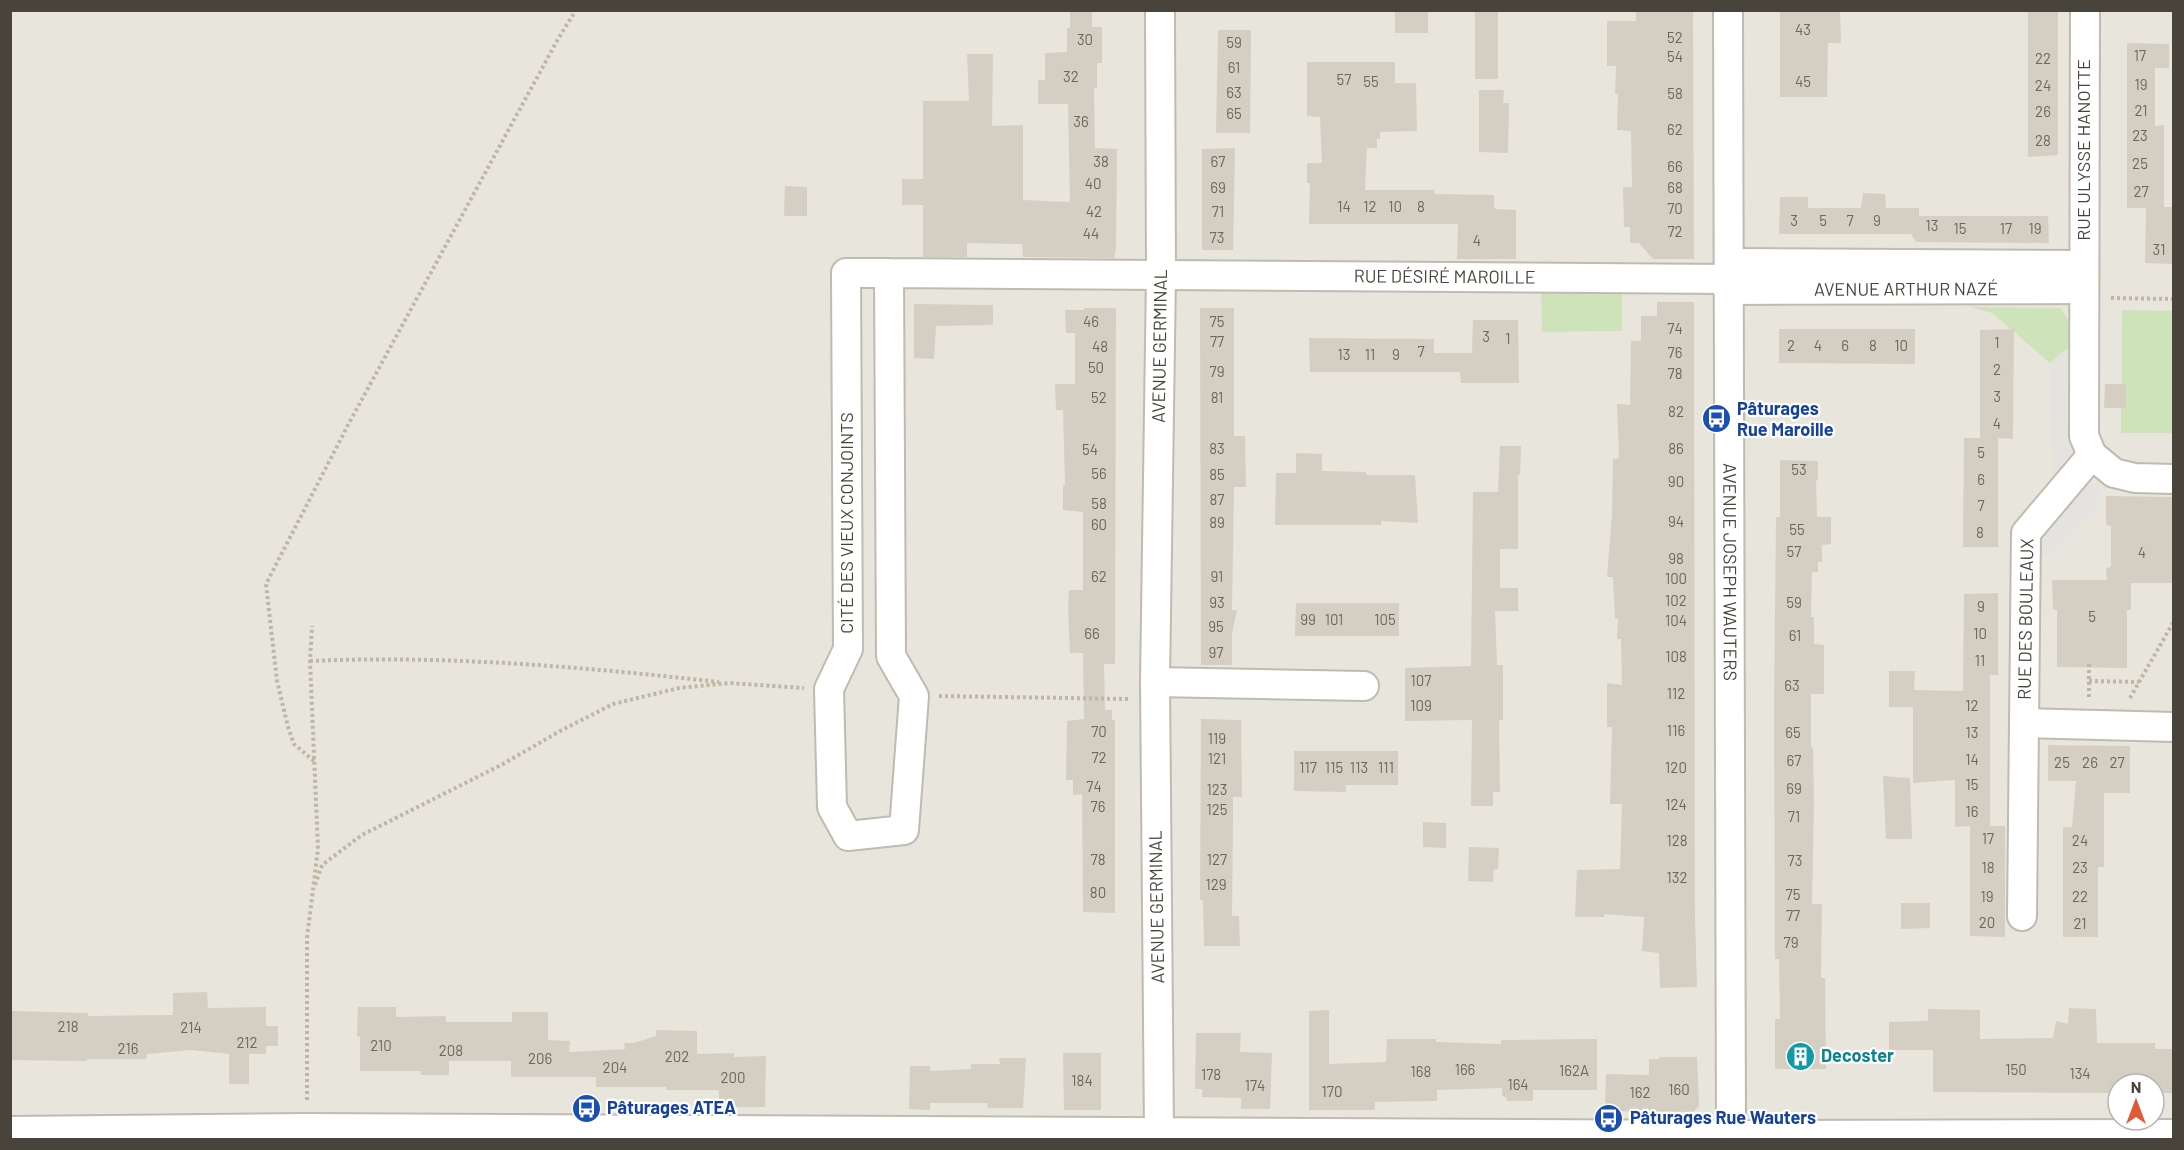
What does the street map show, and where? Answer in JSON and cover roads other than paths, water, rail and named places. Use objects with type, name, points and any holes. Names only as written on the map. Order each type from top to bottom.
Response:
[{"type":"street","name":"AVENUE GERMINAL","points":[[1159,1132],[1155,691],[1161,274],[1160,10]]},
{"type":"street","name":"AVENUE JOSEPH WAUTERS","points":[[1728,10],[1731,1135]]},
{"type":"street","name":"RUE ULYSSE HANOTTE","points":[[2085,10],[2093,284]]},
{"type":"street","name":"CITÉ DES VIEUX CONJOINTS","points":[[889,273],[891,656],[914,696],[904,830],[848,836],[832,807],[828,689],[848,649],[846,273],[889,273],[1161,274]]},
{"type":"street","name":"RUE DÉSIRÉ MAROILLE","points":[[1161,274],[1729,278]]},
{"type":"street","name":"AVENUE ARTHUR NAZÉ","points":[[1729,278],[2093,284]]},
{"type":"street","points":[[2093,284],[2084,436],[2092,456],[2114,473],[2135,478],[2174,479]]},
{"type":"street","name":"RUE DES BOULEAUX","points":[[2022,916],[2026,532],[2092,456]]},
{"type":"street","points":[[1155,691],[1364,686]]},
{"type":"street","name":"RUE DES BOULEAUX","points":[[2024,723],[2174,727]]},
{"type":"street","points":[[10,1131],[307,1128],[912,1135],[1159,1132],[1731,1135],[2174,1134]]},
{"type":"place","name":"Pâturages Rue Maroille","points":[[1716,419]]},
{"type":"place","name":"Decoster","points":[[1800,1056]]},
{"type":"place","name":"Pâturages ATEA","points":[[586,1108]]},
{"type":"place","name":"Pâturages Rue Wauters","points":[[1609,1118]]}]
